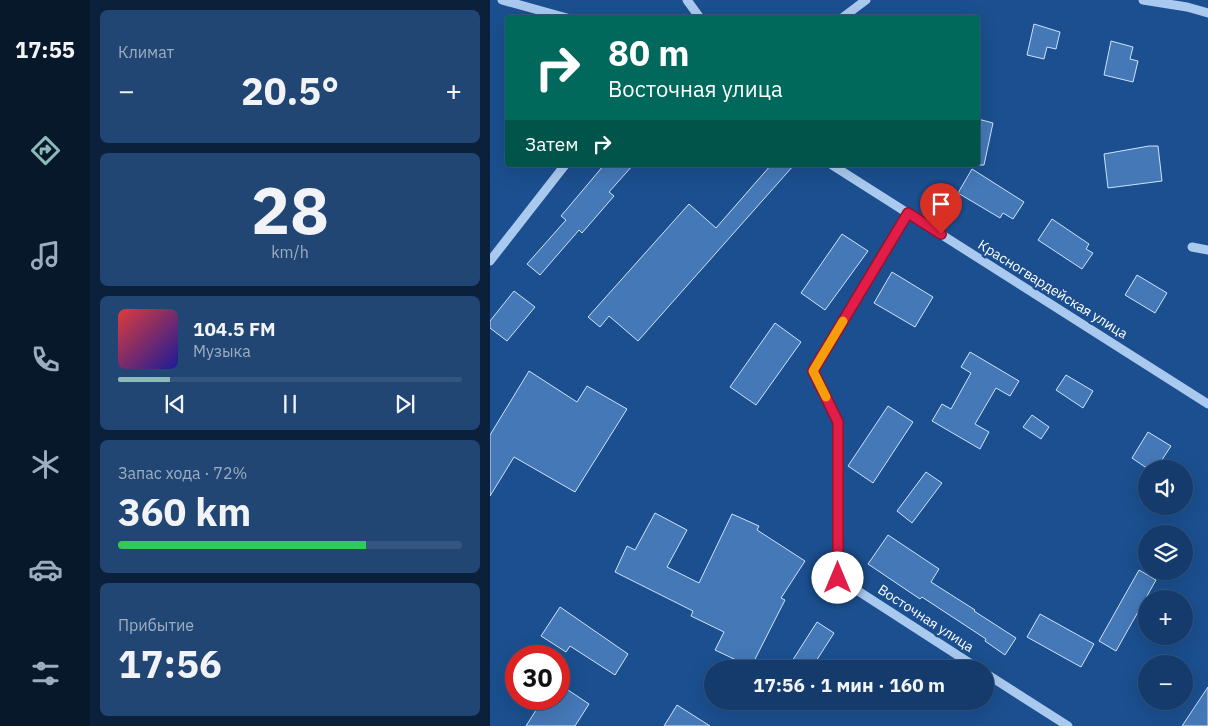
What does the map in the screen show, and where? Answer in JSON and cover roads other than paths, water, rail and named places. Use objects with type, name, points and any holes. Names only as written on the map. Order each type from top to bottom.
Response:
[{"type":"street","points":[[502,0],[556,15]]},
{"type":"street","points":[[687,0],[698,15]]},
{"type":"street","points":[[846,15],[866,0]]},
{"type":"street","points":[[1143,0],[1187,7],[1208,13]]},
{"type":"street","points":[[490,261],[563,167]]},
{"type":"street","name":"Красногвардейская улица","points":[[835,167],[1208,404]]},
{"type":"street","name":"Восточная улица","points":[[908,213],[813,371],[838,422],[838,578],[965,660]]},
{"type":"street","points":[[1192,247],[1208,250]]},
{"type":"street","points":[[994,679],[1068,726]]}]
